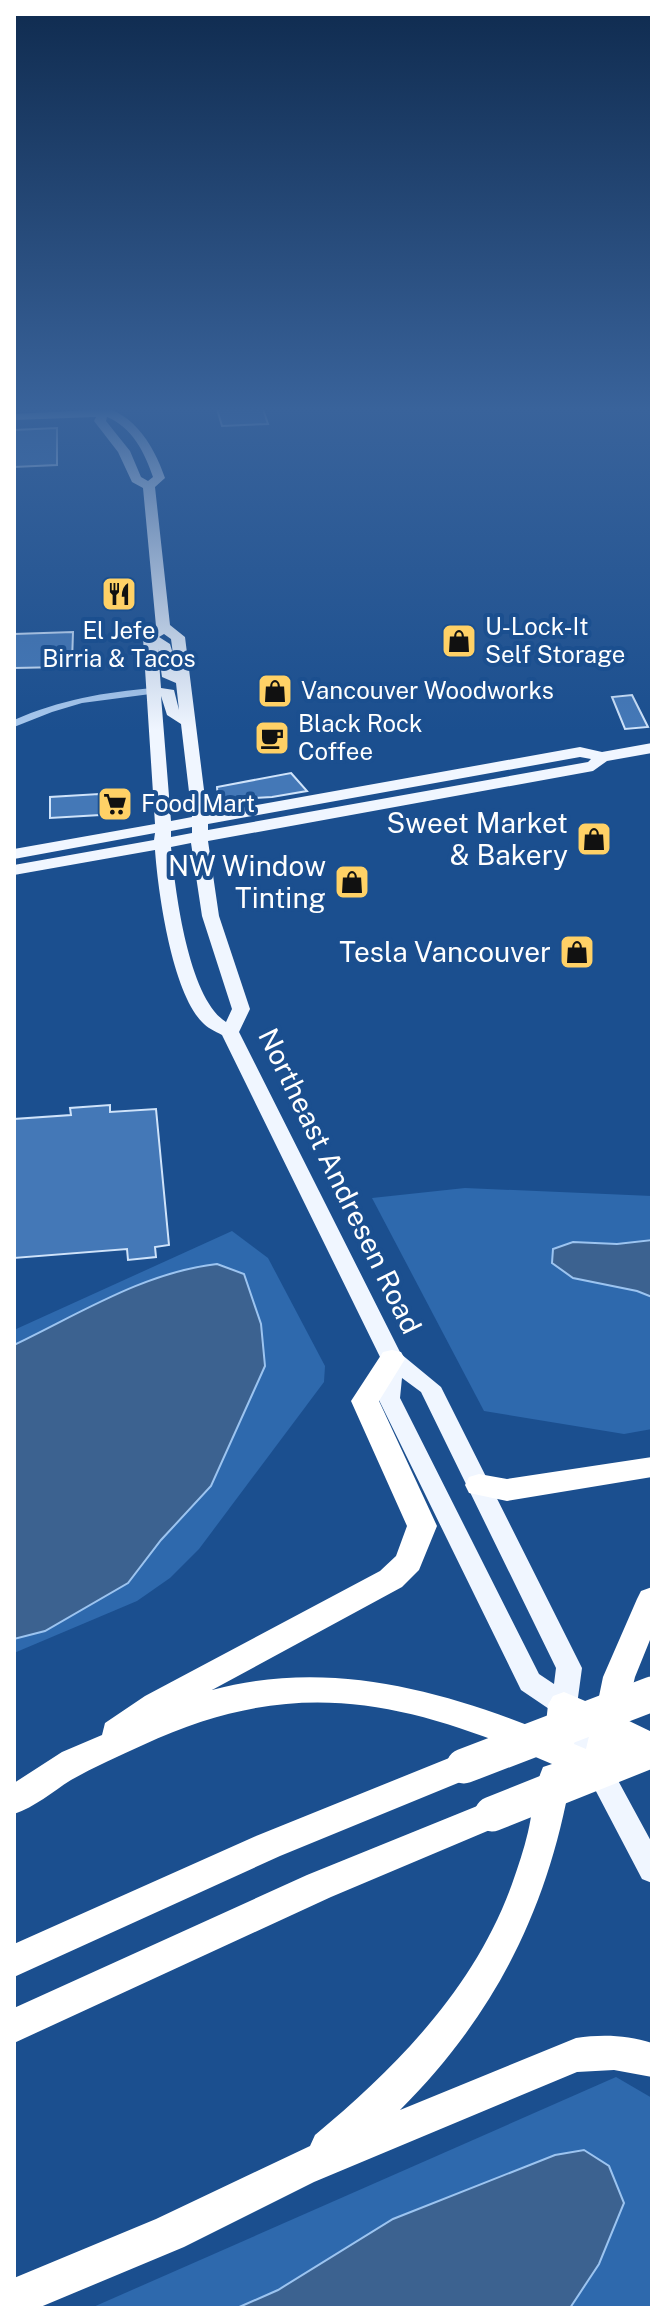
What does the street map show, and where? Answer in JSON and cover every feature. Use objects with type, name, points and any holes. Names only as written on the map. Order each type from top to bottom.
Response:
[{"type":"highway","points":[[14,1800],[156,1705],[356,1600],[391,1579],[409,1562],[422,1526],[365,1401],[392,1359]]},
{"type":"highway","points":[[479,1485],[507,1490],[652,1467]]},
{"type":"highway","points":[[62,1769],[196,1708],[266,1691],[307,1687],[397,1696],[458,1714],[598,1769],[619,1677],[652,1599]]},
{"type":"highway","points":[[14,1961],[254,1852],[464,1766],[652,1694]]},
{"type":"highway","points":[[301,2169],[362,2123],[397,2089],[438,2042],[494,1964],[522,1906],[545,1838],[564,1705],[652,1748]]},
{"type":"highway","points":[[14,2026],[319,1886],[652,1748]]},
{"type":"highway","points":[[14,2298],[170,2233],[301,2169],[576,2055],[603,2051],[630,2053],[652,2060]]},
{"type":"main road","name":"Northeast Andresen Road","points":[[152,514],[163,627],[178,637],[213,924],[223,963],[241,1009],[230,1032]]},
{"type":"main road","points":[[163,627],[150,638],[165,647],[169,677],[183,680]]},
{"type":"main road","name":"Northeast Andresen Road","points":[[150,638],[162,835],[174,925],[198,999],[206,1016],[230,1032],[392,1359],[430,1387],[569,1668],[564,1705]]},
{"type":"main road","points":[[154,691],[169,693],[172,712],[188,722]]},
{"type":"main road","points":[[14,870],[199,828],[593,766],[602,757],[652,748]]},
{"type":"main road","points":[[14,854],[162,835]]},
{"type":"main road","name":"Northeast Andresen Road","points":[[392,1359],[389,1398],[485,1594],[530,1682],[564,1705],[652,1870]]},
{"type":"street","points":[[14,724],[49,708],[81,699],[154,691]]},
{"type":"shaded area","points":[[465,1188],[652,1196],[652,1429],[624,1434],[484,1411],[372,1198]]},
{"type":"shaded area","points":[[232,1231],[268,1258],[325,1366],[324,1382],[199,1549],[170,1578],[137,1601],[14,1653],[14,1330]]},
{"type":"shaded area","points":[[652,1240],[652,1297],[573,1278],[552,1263],[553,1249],[573,1242],[617,1244]]},
{"type":"shaded area","points":[[217,1264],[244,1274],[261,1324],[265,1366],[211,1486],[161,1540],[128,1583],[45,1631],[14,1639],[14,1345],[138,1285]]},
{"type":"shaded area","points":[[616,2077],[652,2098],[652,2308],[91,2308]]},
{"type":"shaded area","points":[[584,2150],[609,2166],[624,2203],[599,2264],[570,2308],[237,2308],[278,2290],[393,2219],[555,2155]]},
{"type":"building","points":[[73,632],[72,662],[63,667],[14,668],[14,634]]},
{"type":"building","points":[[632,695],[648,727],[625,729],[612,697]]},
{"type":"building","points":[[291,773],[307,791],[272,797],[218,800],[217,787]]},
{"type":"building","points":[[99,794],[100,815],[50,818],[50,797]]},
{"type":"building","points":[[110,1105],[110,1112],[156,1109],[169,1245],[155,1247],[156,1257],[128,1260],[127,1249],[14,1258],[14,1119],[71,1115],[70,1108]]},
{"type":"place","name":"El Jefe Birria & Tacos","points":[[119,594]]},
{"type":"place","name":"U-Lock-It Self Storage","points":[[459,641]]},
{"type":"place","name":"Vancouver Woodworks","points":[[275,691]]},
{"type":"place","name":"Black Rock Coffee","points":[[272,738]]},
{"type":"place","name":"Food Mart","points":[[115,804]]},
{"type":"place","name":"Sweet Market & Bakery","points":[[594,839]]},
{"type":"place","name":"NW Window Tinting","points":[[352,882]]},
{"type":"place","name":"Tesla Vancouver","points":[[577,952]]}]
